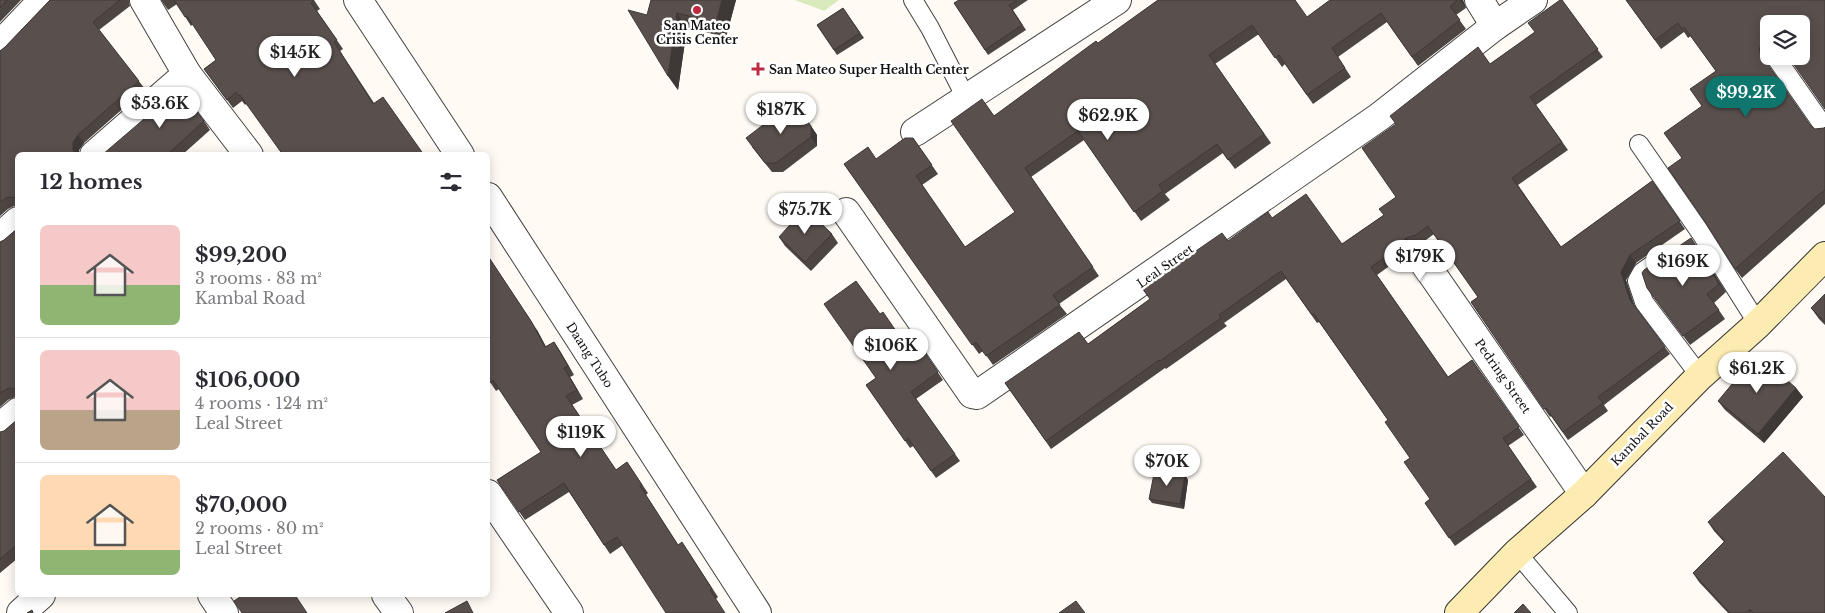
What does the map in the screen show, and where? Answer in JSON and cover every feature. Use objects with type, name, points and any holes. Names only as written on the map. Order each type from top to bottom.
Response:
[{"type":"main road","name":"Kambal Road","points":[[1463,612],[1517,553],[1584,494],[1700,376],[1758,324],[1825,256]]},
{"type":"street","points":[[0,44],[43,0]]},
{"type":"street","points":[[144,0],[187,74],[247,152]]},
{"type":"street","points":[[358,0],[458,152]]},
{"type":"street","points":[[915,132],[1117,0]]},
{"type":"street","points":[[1479,0],[1495,26]]},
{"type":"street","name":"Leal Street","points":[[846,212],[972,394],[977,395],[1379,117],[1495,26],[1533,0]]},
{"type":"street","points":[[97,152],[187,74]]},
{"type":"street","name":"Daang Tubo","points":[[490,200],[757,613]]},
{"type":"street","points":[[0,236],[15,224]]},
{"type":"street","name":"Pedring Street","points":[[1421,258],[1584,494]]},
{"type":"street","points":[[0,427],[15,414]]},
{"type":"street","points":[[490,497],[569,613]]},
{"type":"street","points":[[213,597],[224,613]]},
{"type":"street","points":[[387,597],[399,613]]},
{"type":"lane","points":[[913,0],[930,28],[966,98]]},
{"type":"lane","points":[[1781,65],[1825,128]]},
{"type":"lane","points":[[1639,144],[1700,232],[1758,324]]},
{"type":"lane","points":[[1700,232],[1642,272],[1637,281],[1644,302],[1700,376]]},
{"type":"lane","points":[[1517,553],[1568,613]]},
{"type":"green space","points":[[795,0],[839,0],[824,11]]},
{"type":"building","points":[[0,0],[7,0],[0,8]]},
{"type":"building","points":[[50,0],[120,0],[93,22],[139,81],[78,135],[73,142],[74,152],[15,152],[15,198],[8,197],[0,202],[0,51]]},
{"type":"building","points":[[174,0],[314,0],[311,3],[337,40],[334,42],[373,104],[383,97],[422,152],[281,152],[240,95],[236,92],[227,100],[204,69],[216,60],[187,16],[185,17]]},
{"type":"building","points":[[651,0],[722,0],[716,23],[677,13],[668,76],[628,10],[647,15]]},
{"type":"building","points":[[959,0],[1017,0],[1009,5],[1022,25],[985,50],[954,3]]},
{"type":"building","points":[[1158,0],[1295,0],[1307,17],[1330,0],[1458,0],[1450,6],[1460,20],[1412,57],[1381,13],[1332,48],[1345,68],[1307,95],[1279,55],[1275,58],[1252,25],[1209,55],[1264,134],[1228,160],[1217,144],[1159,185],[1163,191],[1134,212],[1078,131],[1025,168],[1093,267],[1053,295],[1060,305],[986,356],[976,342],[972,345],[844,164],[868,147],[876,159],[905,138],[913,138],[932,165],[916,176],[965,247],[1015,212],[951,121],[982,99],[994,116],[1096,41],[1098,43]]},
{"type":"building","points":[[1562,0],[1598,49],[1530,97],[1562,142],[1512,178],[1561,247],[1652,181],[1680,221],[1630,255],[1621,272],[1630,300],[1665,347],[1598,397],[1603,403],[1563,432],[1546,408],[1544,409],[1471,302],[1478,297],[1428,226],[1416,235],[1406,238],[1401,246],[1371,267],[1448,377],[1472,360],[1519,427],[1503,438],[1531,479],[1449,538],[1425,503],[1430,499],[1404,462],[1410,458],[1385,422],[1388,420],[1314,314],[1312,315],[1281,271],[1219,315],[1221,318],[1046,441],[1005,383],[1079,332],[1088,344],[1150,299],[1142,288],[1222,233],[1228,241],[1268,212],[1272,218],[1306,194],[1342,244],[1384,215],[1379,209],[1396,197],[1362,148],[1396,124],[1390,116],[1478,47],[1490,64],[1535,32],[1528,23]]},
{"type":"building","points":[[1626,0],[1825,0],[1825,109],[1794,65],[1810,65],[1810,15],[1760,15],[1759,49],[1760,65],[1768,65],[1810,125],[1815,129],[1825,127],[1825,190],[1735,269],[1668,168],[1682,158],[1664,133],[1702,106],[1690,89],[1716,71],[1684,27],[1682,29],[1678,23],[1655,40]]},
{"type":"building","points":[[843,8],[860,33],[834,50],[817,25]]},
{"type":"building","points":[[179,89],[204,121],[170,152],[106,152]]},
{"type":"building","points":[[793,102],[811,126],[811,137],[776,163],[765,163],[746,138]]},
{"type":"building","points":[[805,208],[832,234],[805,262],[779,237]]},
{"type":"building","points":[[15,231],[15,389],[9,388],[0,393],[0,242]]},
{"type":"building","points":[[1691,238],[1719,284],[1707,294],[1719,310],[1683,336],[1647,288],[1642,273]]},
{"type":"building","points":[[490,259],[531,321],[545,347],[554,342],[568,366],[564,368],[577,390],[566,396],[616,470],[627,462],[678,545],[682,542],[725,613],[666,613],[617,537],[604,545],[564,483],[519,512],[497,480],[541,452],[493,380],[490,383]]},
{"type":"building","points":[[856,281],[880,314],[883,312],[911,353],[920,346],[938,372],[911,392],[955,454],[931,471],[908,438],[905,441],[866,385],[876,378],[824,304]]},
{"type":"building","points":[[1825,294],[1825,322],[1811,308]]},
{"type":"building","points":[[1757,354],[1796,388],[1758,434],[1718,401]]},
{"type":"building","points":[[15,422],[15,546],[0,559],[0,432]]},
{"type":"building","points":[[1783,452],[1825,497],[1825,613],[1753,613],[1750,609],[1746,613],[1730,613],[1693,573],[1725,541],[1708,522]]},
{"type":"building","points":[[1155,469],[1185,475],[1180,504],[1149,499]]},
{"type":"building","points":[[240,597],[296,597],[307,613],[242,613],[234,601]]},
{"type":"building","points":[[467,601],[473,613],[445,613]]},
{"type":"building","points":[[1076,601],[1085,613],[1059,613]]},
{"type":"building","points":[[1523,604],[1531,613],[1514,613]]},
{"type":"place","name":"San Mateo Crisis Center","points":[[697,10]]},
{"type":"place","name":"San Mateo Super Health Center","points":[[758,69]]}]
